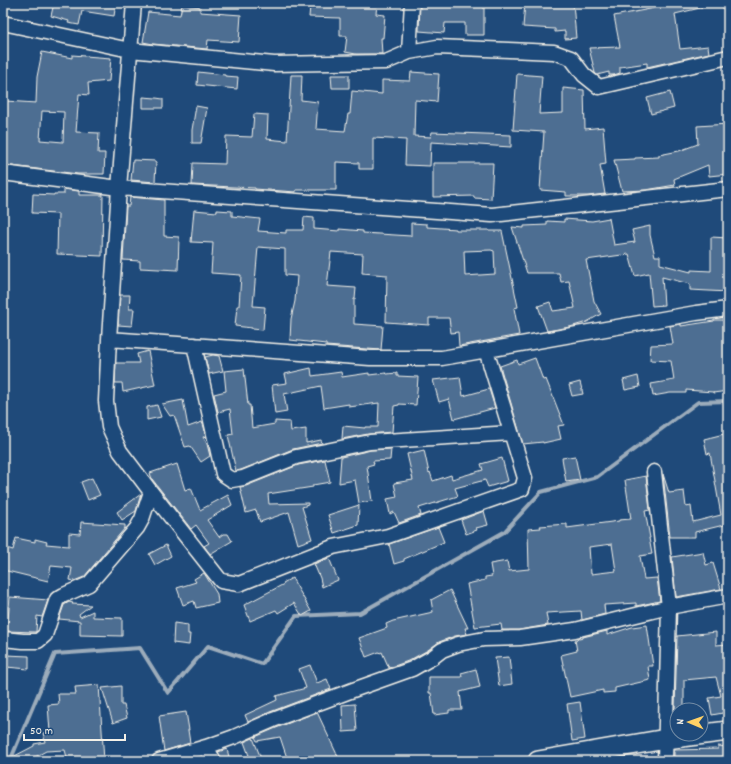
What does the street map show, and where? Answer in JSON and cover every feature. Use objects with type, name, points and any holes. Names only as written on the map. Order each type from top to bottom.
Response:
[{"type":"street","points":[[134,3],[119,188],[109,339],[106,401],[109,427],[120,450],[151,492],[222,581],[238,584],[333,547],[388,536],[522,489],[524,478],[486,350]]},
{"type":"street","points":[[409,52],[412,3]]},
{"type":"street","points":[[3,22],[130,50],[274,64],[386,62],[409,52],[437,47],[554,52],[571,58],[584,75],[599,87],[728,57]]},
{"type":"street","points":[[3,173],[119,188],[492,215],[728,189]]},
{"type":"street","points":[[109,339],[370,358],[442,358],[728,309]]},
{"type":"street","points":[[194,345],[222,474],[232,480],[243,478],[296,457],[370,442],[511,433]]},
{"type":"street","points":[[654,472],[669,607],[665,761]]},
{"type":"street","points":[[3,639],[38,641],[45,635],[57,599],[64,594],[89,584],[97,576],[137,528],[142,519],[151,492]]},
{"type":"street","points":[[159,761],[234,737],[273,720],[412,669],[442,650],[458,644],[484,639],[520,638],[575,630],[669,607],[728,596]]},
{"type":"street","points":[[538,761],[666,739],[728,731]]},
{"type":"street","points":[[206,747],[214,761]]},
{"type":"building","points":[[54,3],[116,3],[114,16],[82,11],[79,25],[68,23],[69,21],[51,16]]},
{"type":"building","points":[[336,3],[377,3],[376,14],[385,15],[383,38],[381,38],[382,54],[356,54],[345,52],[347,36],[340,36],[340,18],[309,17],[310,6],[335,7]]},
{"type":"building","points":[[420,3],[484,3],[484,35],[465,35],[465,23],[445,23],[444,33],[419,31]]},
{"type":"building","points":[[525,3],[573,3],[576,38],[565,39],[565,31],[555,32],[555,29],[523,27]]},
{"type":"building","points":[[667,3],[704,3],[704,7],[675,14],[680,49],[708,46],[709,53],[647,67],[647,63],[620,67],[620,73],[614,75],[609,75],[609,72],[597,75],[595,73],[589,48],[620,47],[614,16],[650,9]]},
{"type":"building","points":[[182,5],[200,7],[200,12],[241,15],[239,42],[208,40],[207,49],[143,42],[148,12],[180,15]]},
{"type":"building","points":[[42,52],[72,58],[72,55],[111,58],[109,81],[88,83],[89,95],[79,94],[76,132],[99,133],[98,153],[105,153],[104,174],[78,174],[4,165],[6,127],[3,127],[5,101],[36,103],[37,77]],"holes":[[[42,111],[64,112],[63,142],[40,140]]]},
{"type":"building","points":[[198,72],[238,77],[237,89],[197,85]]},
{"type":"building","points":[[411,72],[439,74],[437,102],[415,100],[414,136],[431,137],[432,132],[511,135],[511,147],[431,142],[430,166],[405,165],[406,140],[373,138],[373,169],[359,169],[359,163],[336,162],[336,190],[296,190],[296,192],[255,188],[192,185],[193,163],[225,164],[226,136],[252,137],[254,114],[268,115],[267,139],[287,141],[291,75],[302,75],[301,100],[318,102],[316,129],[345,131],[348,114],[350,114],[352,91],[382,94],[382,80],[410,81]]},
{"type":"building","points":[[517,74],[542,76],[539,114],[563,113],[563,88],[584,90],[585,129],[603,127],[606,164],[600,165],[605,194],[566,196],[566,192],[540,190],[544,132],[513,130]]},
{"type":"building","points":[[331,75],[349,75],[349,88],[332,88]]},
{"type":"building","points":[[670,92],[674,108],[651,114],[647,98]]},
{"type":"building","points":[[143,97],[163,99],[163,108],[143,108]]},
{"type":"building","points":[[196,106],[207,108],[201,143],[192,143],[192,130]]},
{"type":"building","points":[[728,124],[728,174],[709,176],[708,165],[674,179],[675,185],[646,190],[622,191],[614,160],[659,157],[659,155],[679,151],[698,144],[697,126]]},
{"type":"building","points":[[133,160],[156,161],[155,182],[131,180]]},
{"type":"building","points":[[433,163],[493,163],[491,199],[474,198],[474,196],[433,197]]},
{"type":"building","points":[[64,189],[79,191],[79,195],[103,195],[102,256],[57,254],[58,214],[32,213],[33,194],[64,194]]},
{"type":"building","points":[[130,197],[164,200],[164,236],[179,237],[178,270],[140,268],[140,261],[123,260],[126,206],[129,206]]},
{"type":"building","points":[[194,210],[217,212],[217,210],[232,211],[232,216],[260,219],[258,231],[286,233],[286,230],[303,230],[304,217],[314,218],[314,229],[339,231],[339,229],[363,231],[363,233],[411,236],[411,223],[427,224],[427,227],[456,230],[502,231],[518,307],[514,308],[519,335],[459,346],[458,332],[451,333],[449,318],[429,318],[429,325],[386,322],[387,275],[362,273],[363,254],[331,252],[327,286],[356,288],[354,299],[354,324],[383,326],[381,350],[326,346],[326,344],[290,340],[291,319],[295,301],[297,276],[285,275],[285,249],[258,247],[253,306],[265,307],[263,330],[235,326],[237,306],[239,306],[241,275],[211,273],[213,243],[191,242]],"holes":[[[464,251],[494,251],[495,274],[465,276]]]},
{"type":"building","points":[[609,218],[614,245],[635,242],[632,230],[650,226],[650,235],[655,256],[660,256],[660,264],[691,272],[691,270],[711,271],[711,237],[728,238],[728,292],[690,290],[690,284],[662,277],[664,305],[652,306],[649,273],[635,276],[629,254],[586,260],[594,301],[601,314],[587,322],[547,331],[538,306],[550,302],[553,311],[575,308],[569,281],[561,282],[559,273],[527,273],[512,227],[524,228],[524,226],[547,225],[547,221],[564,222],[564,219],[592,221]]},
{"type":"building","points":[[120,295],[130,295],[129,309],[134,309],[132,326],[118,325]]},
{"type":"building","points":[[714,320],[726,320],[726,352],[728,352],[728,364],[725,365],[728,391],[713,393],[686,390],[686,393],[670,393],[653,396],[651,384],[674,380],[671,361],[650,360],[651,345],[673,344],[670,326],[681,324],[681,326]]},
{"type":"building","points":[[148,351],[155,385],[123,392],[122,383],[115,383],[116,363],[139,363],[137,354]]},
{"type":"building","points":[[213,355],[219,356],[223,371],[209,374],[205,357]]},
{"type":"building","points":[[535,358],[543,380],[546,379],[564,425],[558,426],[561,439],[543,443],[523,444],[500,366],[517,360],[518,364]]},
{"type":"building","points":[[311,368],[312,376],[341,372],[342,377],[369,373],[369,375],[397,373],[397,376],[418,377],[416,405],[399,404],[394,406],[392,432],[368,434],[342,439],[343,426],[365,428],[378,427],[379,403],[349,407],[349,404],[324,408],[321,386],[284,394],[287,412],[275,414],[272,385],[287,383],[285,374]]},
{"type":"building","points":[[244,369],[252,428],[275,424],[275,421],[290,422],[291,431],[306,429],[306,443],[321,440],[322,443],[293,449],[236,471],[228,435],[233,434],[230,409],[218,412],[214,394],[226,391],[224,371]]},
{"type":"building","points":[[638,376],[640,387],[625,390],[623,380]]},
{"type":"building","points":[[460,377],[463,396],[489,389],[495,408],[454,419],[449,399],[439,402],[433,380]]},
{"type":"building","points":[[580,382],[583,394],[572,396],[569,385]]},
{"type":"building","points":[[183,400],[188,427],[202,422],[204,427],[206,436],[203,437],[207,444],[210,456],[201,462],[190,446],[185,447],[174,415],[170,416],[162,404]]},
{"type":"building","points":[[157,405],[161,417],[147,420],[147,407]]},
{"type":"building","points":[[728,433],[728,524],[695,532],[695,537],[670,537],[663,474],[669,493],[684,491],[686,507],[691,506],[693,522],[721,515],[710,453],[707,454],[704,439]]},
{"type":"building","points":[[391,449],[390,460],[373,461],[374,464],[367,466],[372,501],[359,503],[355,480],[339,483],[341,457],[371,450]]},
{"type":"building","points":[[424,450],[429,473],[430,472],[433,481],[451,475],[452,479],[483,470],[481,464],[502,458],[508,481],[488,487],[485,480],[455,488],[458,496],[419,508],[421,515],[399,523],[394,512],[390,514],[387,499],[397,497],[394,483],[413,480],[407,454]]},
{"type":"building","points":[[575,456],[580,480],[566,482],[562,458]]},
{"type":"building","points":[[325,460],[330,482],[313,485],[313,487],[268,494],[269,504],[308,503],[308,505],[302,507],[312,539],[298,544],[289,512],[260,522],[256,510],[246,513],[240,487],[298,465]]},
{"type":"building","points":[[177,464],[185,490],[191,488],[200,510],[228,495],[232,505],[207,520],[219,537],[223,534],[228,534],[232,541],[210,554],[204,546],[209,543],[196,525],[191,529],[152,479],[150,473]]},
{"type":"building","points":[[646,476],[650,510],[645,511],[652,554],[640,556],[644,579],[657,578],[660,601],[636,606],[636,603],[604,605],[605,614],[582,620],[581,611],[546,613],[548,625],[519,630],[502,630],[501,624],[475,627],[467,584],[485,580],[485,577],[492,576],[490,564],[507,561],[509,571],[529,569],[528,529],[541,528],[540,526],[567,524],[567,528],[631,519],[625,480]],"holes":[[[612,544],[616,571],[591,574],[589,547]]]},
{"type":"building","points":[[92,478],[100,495],[88,500],[81,482]]},
{"type":"building","points":[[141,494],[136,511],[122,520],[117,512]]},
{"type":"building","points":[[359,505],[358,525],[334,533],[328,515]]},
{"type":"building","points":[[484,511],[488,525],[476,528],[477,530],[466,534],[461,520]]},
{"type":"building","points":[[81,522],[125,525],[125,528],[84,577],[74,581],[70,580],[72,568],[51,566],[48,581],[3,570],[3,547],[13,550],[16,538],[35,542],[35,539],[47,542],[46,544],[69,546],[69,533],[80,534]]},
{"type":"building","points":[[438,527],[444,542],[404,559],[404,561],[394,564],[389,544]]},
{"type":"building","points":[[166,545],[171,556],[155,565],[149,554]]},
{"type":"building","points":[[703,552],[706,565],[713,563],[721,589],[676,597],[672,557]]},
{"type":"building","points":[[329,558],[338,580],[322,587],[314,564]]},
{"type":"building","points":[[204,573],[217,594],[218,603],[196,608],[194,601],[183,605],[177,588],[196,582],[194,579]]},
{"type":"building","points":[[292,578],[311,611],[302,616],[294,603],[278,613],[276,610],[250,621],[244,605],[284,584],[283,583]]},
{"type":"building","points":[[450,590],[468,628],[465,628],[467,634],[455,636],[439,642],[408,661],[389,668],[382,652],[366,657],[359,638],[387,628],[386,624],[393,621],[433,612],[431,600]]},
{"type":"building","points":[[10,597],[48,600],[42,617],[37,616],[36,632],[7,631]]},
{"type":"building","points":[[69,602],[73,603],[72,604],[91,605],[79,614],[80,617],[93,611],[93,617],[122,618],[122,636],[80,635],[80,621],[59,619],[64,605]]},
{"type":"building","points":[[174,623],[188,625],[188,634],[190,634],[189,645],[173,643]]},
{"type":"building","points":[[647,625],[653,666],[648,666],[650,680],[615,688],[615,692],[603,693],[603,690],[570,697],[561,655],[577,651],[575,640],[607,631],[607,635],[632,627]]},
{"type":"building","points":[[716,632],[716,645],[728,644],[728,712],[712,715],[709,698],[721,696],[716,677],[684,680],[684,702],[675,702],[677,636]]},
{"type":"building","points":[[6,655],[29,656],[29,669],[6,667]]},
{"type":"building","points":[[509,657],[512,684],[499,686],[495,658]]},
{"type":"building","points":[[310,665],[317,683],[327,679],[331,689],[248,722],[245,715],[277,700],[276,696],[306,688],[299,669]]},
{"type":"building","points":[[476,669],[480,687],[460,692],[462,710],[449,710],[449,713],[434,715],[431,693],[429,693],[429,677],[462,677],[461,673]]},
{"type":"building","points":[[99,685],[104,761],[68,761],[65,750],[46,751],[28,761],[5,761],[34,746],[34,744],[45,742],[43,733],[50,732],[48,705],[59,704],[58,694],[76,694],[75,687]]},
{"type":"building","points":[[121,686],[121,705],[124,705],[127,718],[113,723],[102,688]]},
{"type":"building","points":[[580,702],[585,739],[572,741],[567,704]]},
{"type":"building","points":[[355,704],[357,731],[343,732],[342,705]]},
{"type":"building","points":[[186,712],[190,743],[164,751],[159,716]]},
{"type":"building","points":[[317,712],[340,761],[288,761],[280,737],[257,741],[255,737],[276,728]]},
{"type":"building","points":[[253,738],[262,761],[251,761],[244,742]]},
{"type":"building","points":[[718,746],[728,747],[728,761],[717,761],[717,759],[674,760],[674,750],[718,749]]},
{"type":"building","points":[[227,749],[230,761],[222,761],[218,752]]},
{"type":"waterway","points":[[10,761],[55,654],[140,648],[168,693],[208,646],[262,664],[296,616],[360,613],[504,532],[541,492],[597,477],[698,402],[728,401]]}]
